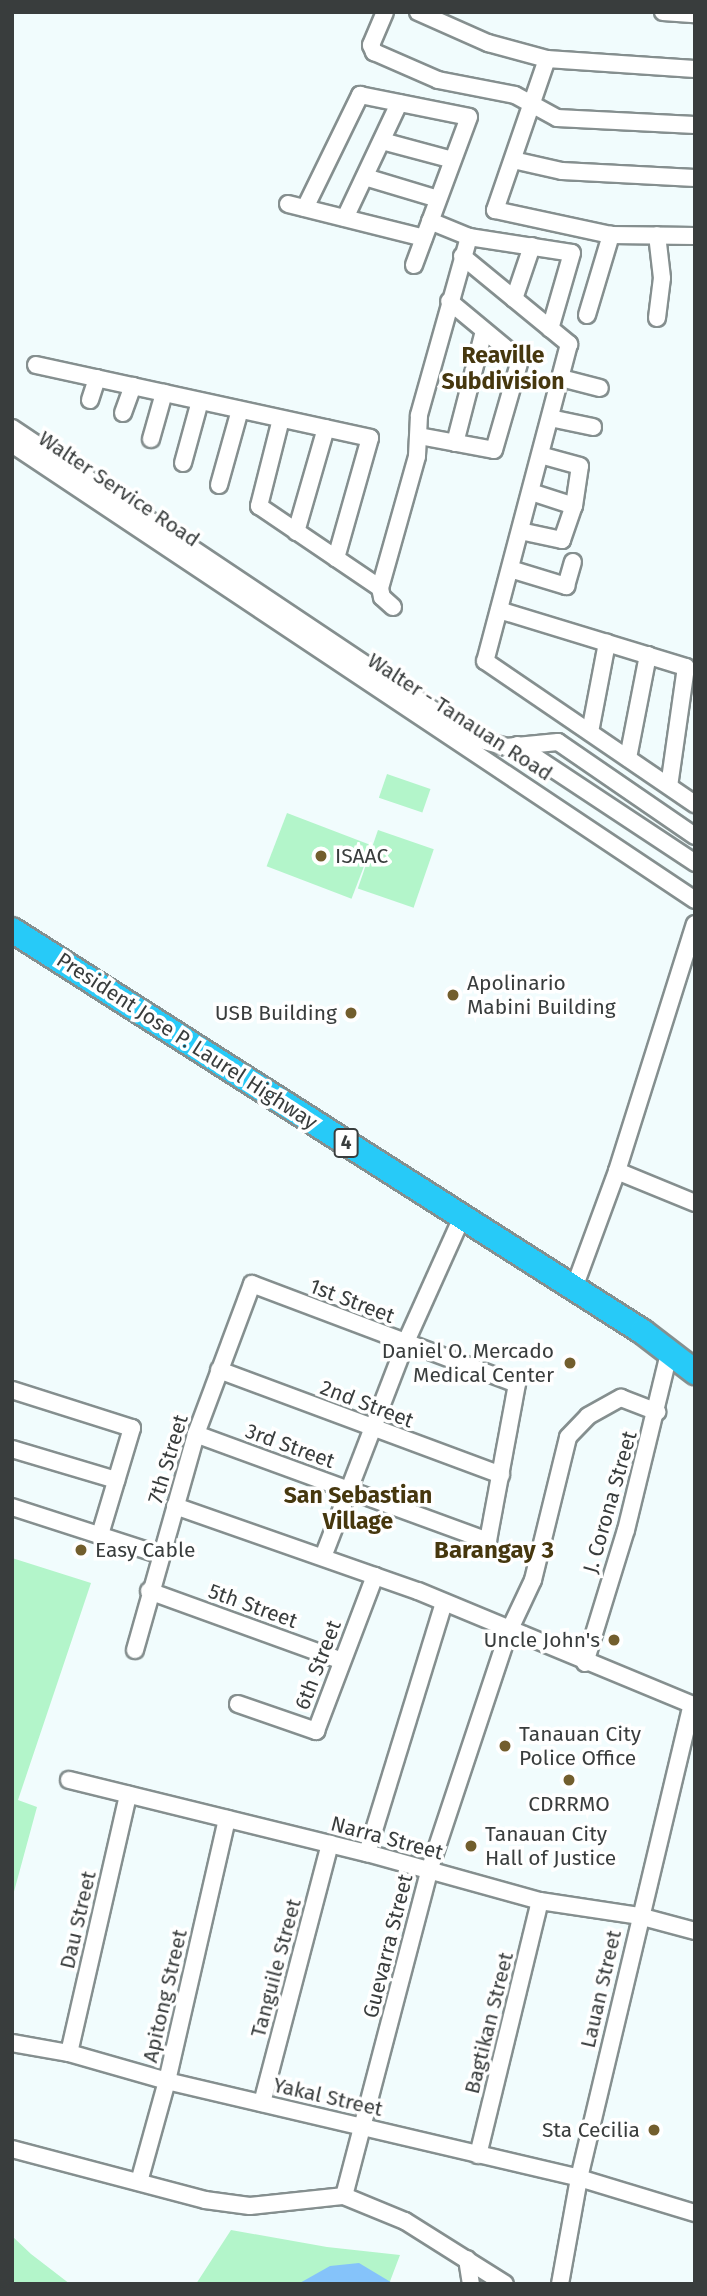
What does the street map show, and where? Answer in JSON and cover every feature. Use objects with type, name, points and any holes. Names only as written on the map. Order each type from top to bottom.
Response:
[{"type":"highway","name":"President Jose P. Laurel Highway","points":[[12,930],[685,1359]]},
{"type":"street","points":[[385,12],[371,45],[374,52],[438,80],[515,95],[557,118],[583,122],[695,125]]},
{"type":"street","points":[[418,12],[488,43],[547,59],[695,69]]},
{"type":"street","points":[[663,12],[695,14]]},
{"type":"street","points":[[547,59],[513,160],[494,206],[499,213],[611,235],[695,236]]},
{"type":"street","points":[[414,265],[469,117],[360,95],[297,206],[424,238]]},
{"type":"street","points":[[345,218],[399,103]]},
{"type":"street","points":[[382,141],[453,160]]},
{"type":"street","points":[[513,160],[562,171],[695,178]]},
{"type":"street","points":[[365,177],[438,199]]},
{"type":"street","points":[[430,221],[469,237],[572,253],[550,328]]},
{"type":"street","points":[[587,315],[611,235]]},
{"type":"street","points":[[657,235],[662,278],[657,317]]},
{"type":"street","points":[[380,588],[419,436],[419,415],[469,237]]},
{"type":"street","points":[[514,299],[532,246]]},
{"type":"street","points":[[462,257],[569,345],[485,661],[695,804]]},
{"type":"street","points":[[419,436],[494,450],[520,360],[449,301]]},
{"type":"street","points":[[455,443],[484,331]]},
{"type":"street","points":[[36,365],[370,438],[336,558]]},
{"type":"street","points":[[90,400],[97,378]]},
{"type":"street","points":[[561,378],[600,388]]},
{"type":"street","points":[[123,413],[133,386]]},
{"type":"street","points":[[151,439],[164,393]]},
{"type":"street","points":[[183,463],[200,401]]},
{"type":"street","points":[[219,485],[240,410]]},
{"type":"street","points":[[550,418],[593,428]]},
{"type":"street","points":[[281,419],[259,506],[380,588],[393,607]]},
{"type":"street","points":[[12,428],[477,739],[492,746],[558,742],[695,836]]},
{"type":"street","points":[[296,532],[326,428]]},
{"type":"street","name":"Walter Service Road","points":[[12,444],[202,570]]},
{"type":"street","points":[[520,531],[562,540],[575,506],[580,466],[540,455]]},
{"type":"street","points":[[531,492],[575,506]]},
{"type":"street","points":[[510,569],[566,586],[573,562]]},
{"type":"street","name":"Walter - Tanauan Road","points":[[202,570],[695,900]]},
{"type":"street","points":[[499,610],[686,667],[669,786]]},
{"type":"street","points":[[590,732],[607,643]]},
{"type":"street","points":[[628,758],[648,655]]},
{"type":"street","points":[[517,745],[695,863]]},
{"type":"street","points":[[574,1288],[617,1171],[695,923]]},
{"type":"street","points":[[617,1171],[695,1203]]},
{"type":"street","points":[[323,1557],[405,1344],[462,1217]]},
{"type":"street","name":"1st Street","points":[[252,1284],[405,1344],[517,1384],[501,1475]]},
{"type":"street","name":"7th Street","points":[[135,1650],[149,1591],[196,1434],[252,1284]]},
{"type":"street","name":"J. Corona Street","points":[[585,1663],[657,1412],[685,1359]]},
{"type":"street","name":"2nd Street","points":[[219,1370],[373,1430],[501,1475]]},
{"type":"street","points":[[12,1390],[132,1428],[100,1535]]},
{"type":"street","name":"Guevarra Street","points":[[344,2196],[429,1871],[509,1631],[533,1580],[568,1437],[588,1416],[621,1398],[657,1412]]},
{"type":"street","name":"3rd Street","points":[[196,1434],[488,1541],[501,1475]]},
{"type":"street","points":[[12,1448],[116,1480]]},
{"type":"street","points":[[175,1506],[374,1576],[694,1706]]},
{"type":"street","points":[[12,1507],[161,1555]]},
{"type":"street","name":"6th Street","points":[[238,1704],[316,1731],[374,1576]]},
{"type":"street","name":"5th Street","points":[[149,1591],[342,1661]]},
{"type":"street","points":[[367,1853],[444,1603]]},
{"type":"street","name":"Lauan Street","points":[[560,2284],[579,2178],[639,1916],[694,1706]]},
{"type":"street","name":"Narra Street","points":[[69,1780],[367,1853],[540,1901],[639,1916],[695,1931]]},
{"type":"street","name":"Dau Street","points":[[69,2053],[128,1795]]},
{"type":"street","name":"Apitong Street","points":[[139,2182],[167,2081],[227,1819]]},
{"type":"street","name":"Tanguile Street","points":[[262,2104],[330,1844]]},
{"type":"street","name":"Bagtikan Street","points":[[478,2155],[540,1901]]},
{"type":"street","name":"Yakal Street","points":[[12,2043],[69,2053],[167,2081],[579,2178],[695,2213]]},
{"type":"street","points":[[12,2149],[205,2200],[250,2206],[344,2196],[405,2221],[505,2284]]},
{"type":"street","points":[[467,2259],[471,2284]]},
{"type":"green space","points":[[387,774],[430,789],[422,813],[379,798]]},
{"type":"green space","name":"ISAAC","points":[[287,813],[372,846],[352,899],[267,866]]},
{"type":"green space","points":[[378,830],[434,849],[414,908],[358,889]]},
{"type":"green space","points":[[12,1558],[91,1583],[18,1800],[37,1807],[12,1899]]},
{"type":"green space","points":[[231,2230],[327,2247],[400,2255],[389,2284],[196,2284]]},
{"type":"green space","points":[[12,2236],[31,2254],[70,2284],[12,2284]]},
{"type":"water","points":[[359,2263],[394,2284],[298,2284],[330,2266]]},
{"type":"place","name":"ISAAC","points":[[321,856]]},
{"type":"place","name":"Apolinario Mabini Building","points":[[453,995]]},
{"type":"place","name":"USB Building","points":[[351,1013]]},
{"type":"place","name":"Daniel O. Mercado Medical Center","points":[[570,1363]]},
{"type":"place","name":"Easy Cable","points":[[81,1550]]},
{"type":"place","name":"Uncle John's","points":[[614,1640]]},
{"type":"place","name":"Tanauan City Police Office","points":[[505,1746]]},
{"type":"place","name":"CDRRMO","points":[[569,1780]]},
{"type":"place","name":"Tanauan City Hall of Justice","points":[[471,1846]]},
{"type":"place","name":"Sta Cecilia","points":[[654,2130]]},
{"type":"district","name":"Reaville Subdivision","points":[[503,368]]},
{"type":"district","name":"San Sebastian Village","points":[[358,1508]]},
{"type":"district","name":"Barangay 3","points":[[494,1551]]}]
